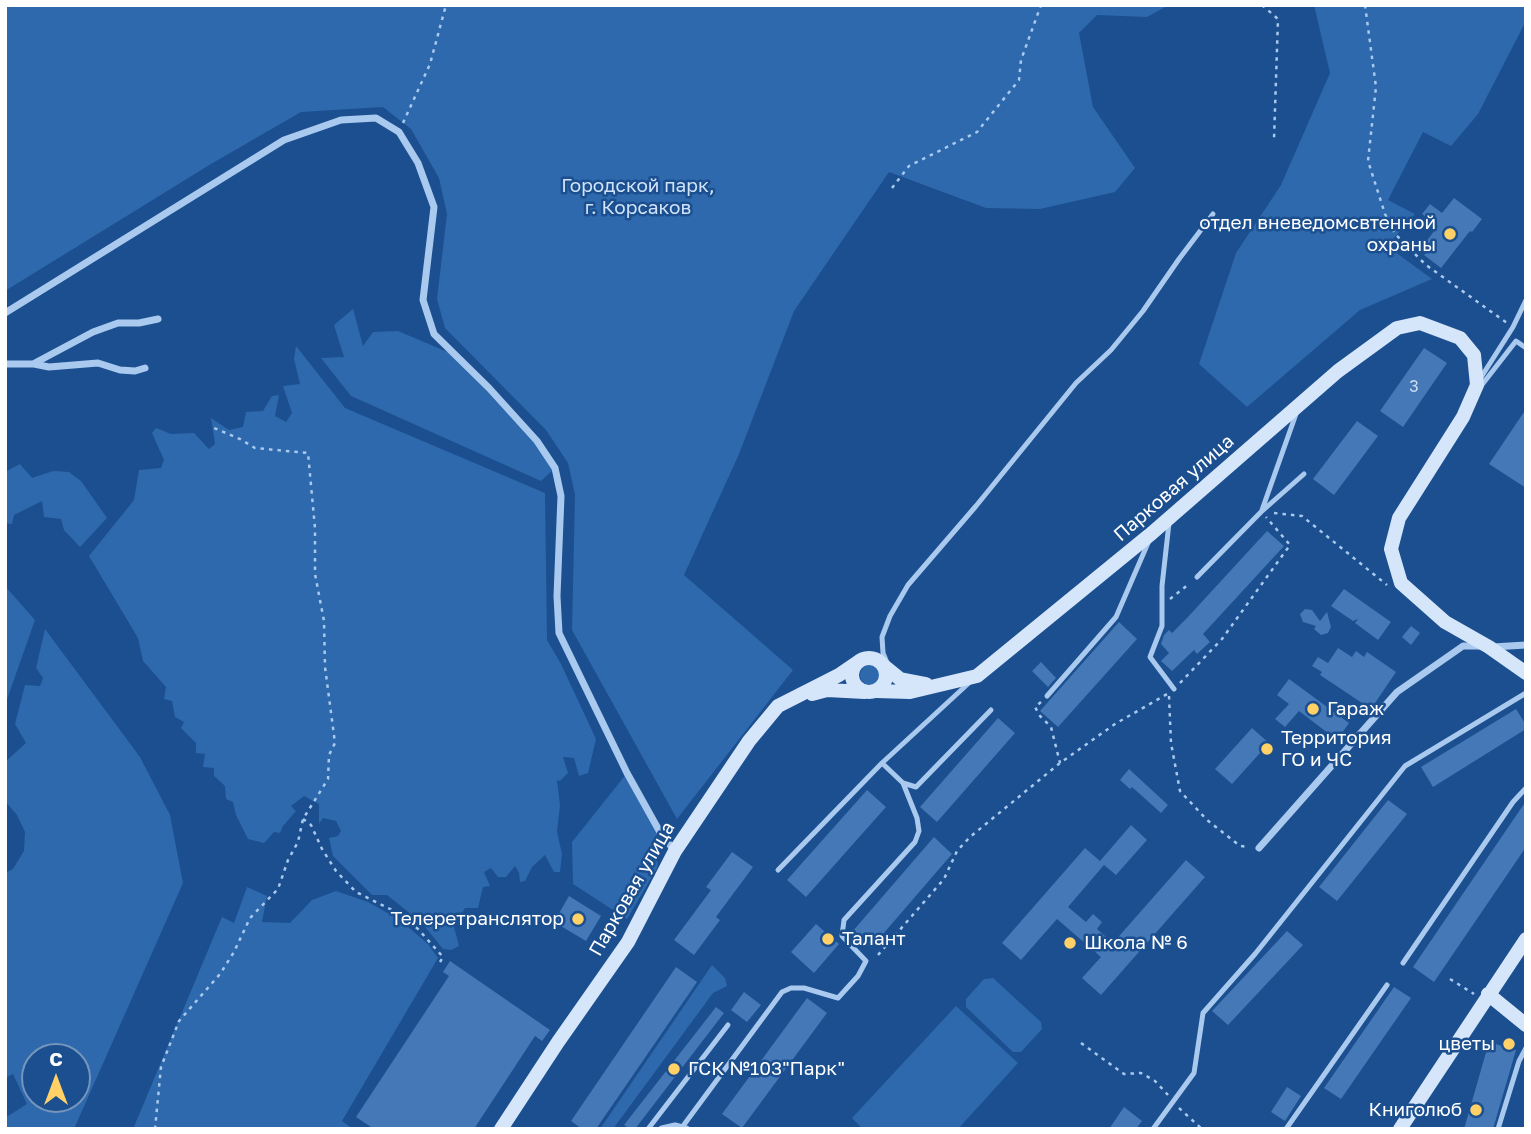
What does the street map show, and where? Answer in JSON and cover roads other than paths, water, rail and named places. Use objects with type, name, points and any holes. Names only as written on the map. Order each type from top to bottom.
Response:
[{"type":"street","points":[[5,313],[284,140],[341,120],[376,118],[398,132],[418,163],[434,207],[423,300],[434,334],[489,388],[537,441],[555,468],[561,496],[557,596],[559,633],[627,773],[661,834],[674,851]]},
{"type":"street","points":[[33,364],[93,332],[118,323],[158,319]]},
{"type":"street","name":"Парковая улица","points":[[778,706],[827,690],[910,692],[977,676],[1152,533],[1338,371],[1397,328],[1420,323],[1460,338],[1475,355],[1477,384]]},
{"type":"street","points":[[5,364],[49,367],[98,363],[120,370],[135,371],[145,368]]},
{"type":"street","points":[[1477,384],[1463,417],[1399,518],[1391,549],[1401,583],[1445,622],[1489,647],[1526,673]]},
{"type":"street","points":[[1259,848],[1397,692],[1463,646],[1526,645]]},
{"type":"street","points":[[866,658],[886,667],[883,684],[871,691],[859,689],[852,676],[853,668],[866,658]]},
{"type":"street","name":"Парковая улица","points":[[501,1129],[628,942],[674,851],[749,741],[778,706],[839,675],[858,662]]},
{"type":"street","name":"Парковая улица","points":[[886,667],[900,679],[915,684],[952,683]]},
{"type":"street","points":[[1400,1129],[1482,994],[1526,939]]},
{"type":"street","points":[[1482,994],[1526,1025]]},
{"type":"street","points":[[662,1129],[684,1128]]},
{"type":"lane","points":[[886,667],[882,637],[908,585],[1069,392],[1111,350],[1143,312],[1213,214]]},
{"type":"lane","points":[[1477,384],[1513,327],[1526,300]]},
{"type":"lane","points":[[1471,400],[1516,341],[1526,348]]},
{"type":"lane","points":[[1261,512],[1298,407]]},
{"type":"lane","points":[[1197,577],[1261,512],[1304,474]]},
{"type":"lane","points":[[1169,516],[1162,586],[1162,626],[1150,657],[1171,692]]},
{"type":"lane","points":[[1047,696],[1116,618],[1152,533]]},
{"type":"lane","points":[[778,870],[883,762],[977,676]]},
{"type":"lane","points":[[1153,1129],[1194,1073],[1203,1013],[1255,954],[1405,766],[1526,693]]},
{"type":"lane","points":[[903,783],[916,787],[991,710]]},
{"type":"lane","points":[[684,1128],[782,992],[791,988],[804,988],[838,998],[858,976],[866,961],[842,936],[844,920],[915,842],[919,831],[903,783],[883,762]]},
{"type":"lane","points":[[1404,963],[1526,788]]},
{"type":"lane","points":[[1286,1129],[1305,1098],[1387,985]]},
{"type":"lane","points":[[648,1129],[728,1025]]},
{"type":"lane","points":[[1498,1129],[1519,1060],[1526,1048]]},
{"type":"place","name":"отдел вневедомсвтенной охраны","points":[[1450,234]]},
{"type":"place","name":"Гараж","points":[[1313,709]]},
{"type":"place","name":"Территория ГО и ЧС","points":[[1267,749]]},
{"type":"place","name":"Телеретранслятор","points":[[578,919]]},
{"type":"place","name":"Талант","points":[[828,939]]},
{"type":"place","name":"Школа № 6","points":[[1070,943]]},
{"type":"place","name":"цветы","points":[[1509,1044]]},
{"type":"place","name":"ГСК №103\"Парк\"","points":[[674,1069]]},
{"type":"place","name":"Книголюб","points":[[1476,1110]]},
{"type":"park label","name":"Городской парк, г. Корсаков","points":[[638,197]]}]
